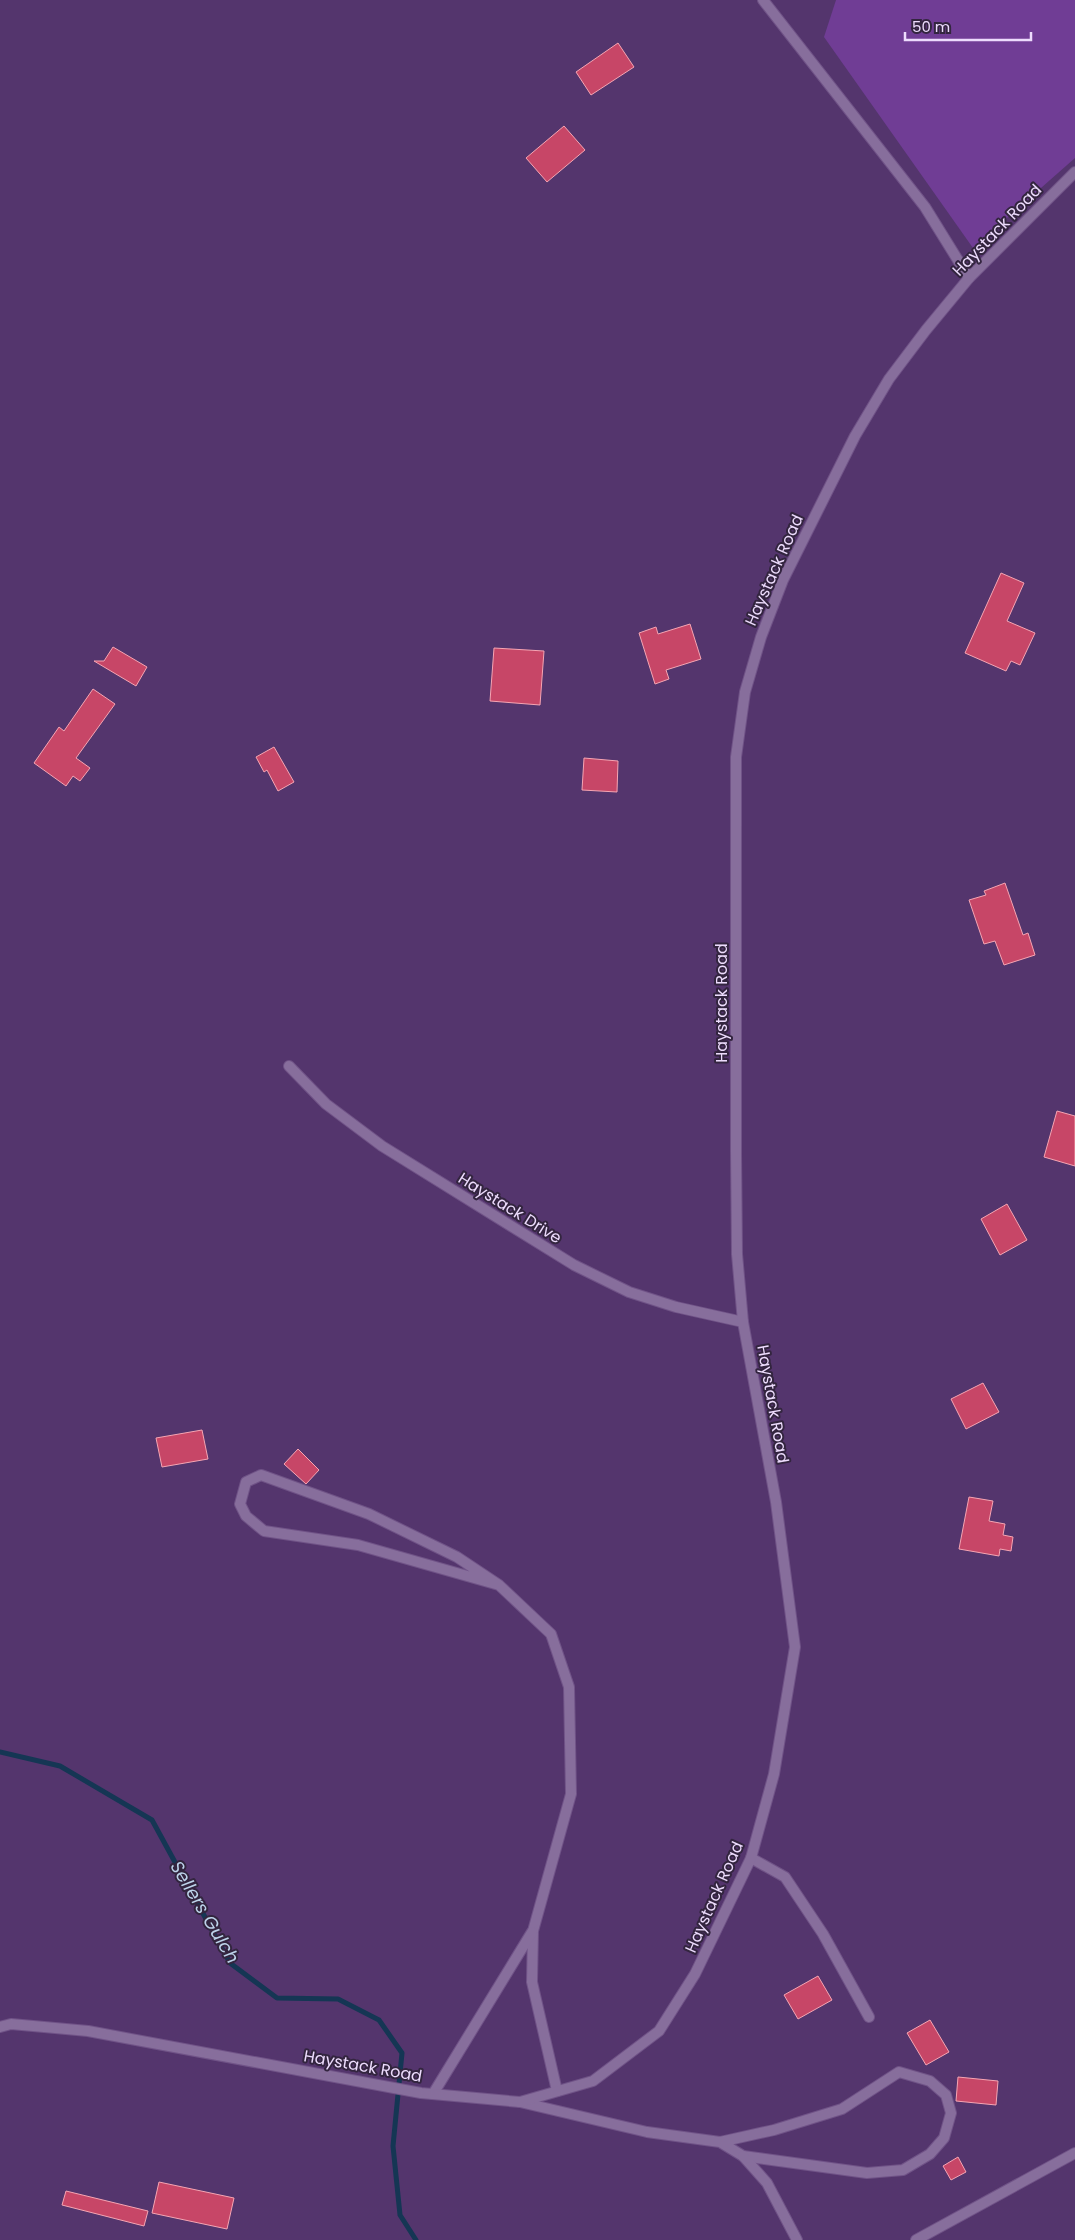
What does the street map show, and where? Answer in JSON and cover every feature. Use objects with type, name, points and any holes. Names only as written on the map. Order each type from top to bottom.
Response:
[{"type":"street","points":[[763,0],[772,5],[925,207],[970,278]]},
{"type":"street","name":"Haystack Road","points":[[0,2027],[11,2024],[88,2030],[421,2093],[520,2102],[593,2080],[659,2031],[695,1974],[751,1858],[774,1774],[795,1647],[776,1502],[743,1322],[737,1254],[736,758],[745,692],[761,637],[783,580],[855,436],[889,379],[970,278],[1075,172]]},
{"type":"street","name":"Haystack Drive","points":[[289,1066],[326,1104],[382,1146],[574,1265],[629,1292],[676,1307],[743,1322]]},
{"type":"street","points":[[499,1585],[358,1545],[264,1531],[246,1516],[240,1504],[246,1482],[261,1475],[369,1514],[457,1557],[499,1585],[551,1634],[568,1687],[570,1794],[533,1931],[532,1982],[557,2091]]},
{"type":"street","points":[[751,1858],[785,1877],[823,1934],[869,2017]]},
{"type":"street","points":[[433,2094],[533,1931]]},
{"type":"street","points":[[520,2102],[647,2132],[720,2142],[774,2130],[842,2109],[899,2072],[930,2081],[946,2094],[951,2113],[944,2138],[930,2154],[903,2170],[867,2173],[743,2156]]},
{"type":"street","points":[[720,2142],[743,2156],[767,2184],[797,2240]]},
{"type":"street","points":[[916,2240],[1075,2153]]},
{"type":"shaded area","points":[[836,0],[1075,0],[1075,158],[973,248],[824,37]]},
{"type":"building","points":[[618,43],[634,67],[591,95],[576,72]]},
{"type":"building","points":[[564,126],[585,150],[547,182],[526,158]]},
{"type":"building","points":[[1001,573],[1024,583],[1007,621],[1035,633],[1020,665],[1011,661],[1006,671],[965,653]]},
{"type":"building","points":[[690,624],[701,659],[666,670],[669,679],[655,684],[639,633],[656,627],[658,634]]},
{"type":"building","points":[[113,647],[147,667],[136,686],[94,661],[104,661]]},
{"type":"building","points":[[494,648],[544,651],[540,705],[490,701]]},
{"type":"building","points":[[93,689],[115,704],[76,758],[90,768],[80,781],[73,776],[66,786],[34,763],[59,727],[64,731]]},
{"type":"building","points":[[274,747],[294,782],[278,791],[267,770],[264,772],[256,757]]},
{"type":"building","points":[[584,758],[618,761],[617,792],[582,790]]},
{"type":"building","points":[[1005,883],[1023,935],[1028,933],[1035,955],[1004,965],[995,941],[984,944],[969,900],[986,895],[984,891]]},
{"type":"building","points":[[1057,1111],[1075,1116],[1075,1166],[1044,1157]]},
{"type":"building","points":[[1007,1204],[1027,1240],[1000,1255],[981,1219]]},
{"type":"building","points":[[983,1383],[999,1412],[966,1429],[951,1399]]},
{"type":"building","points":[[202,1430],[208,1459],[162,1467],[156,1438]]},
{"type":"building","points":[[298,1449],[319,1470],[306,1484],[284,1464]]},
{"type":"building","points":[[969,1497],[993,1501],[989,1521],[1005,1524],[1003,1535],[1013,1537],[1011,1551],[1000,1549],[999,1556],[959,1549]]},
{"type":"building","points":[[818,1976],[832,2000],[798,2019],[784,1995]]},
{"type":"building","points":[[930,2020],[949,2052],[926,2065],[907,2033]]},
{"type":"building","points":[[958,2077],[998,2081],[996,2105],[956,2101]]},
{"type":"building","points":[[958,2157],[966,2172],[951,2180],[943,2166]]},
{"type":"building","points":[[159,2182],[234,2198],[227,2229],[152,2213]]},
{"type":"building","points":[[66,2191],[148,2211],[144,2226],[62,2205]]},
{"type":"waterway","name":"Sellers Gulch","points":[[0,1752],[60,1766],[152,1820],[230,1963],[277,1998],[338,1999],[379,2020],[402,2053],[393,2146],[400,2215],[416,2240]]}]
